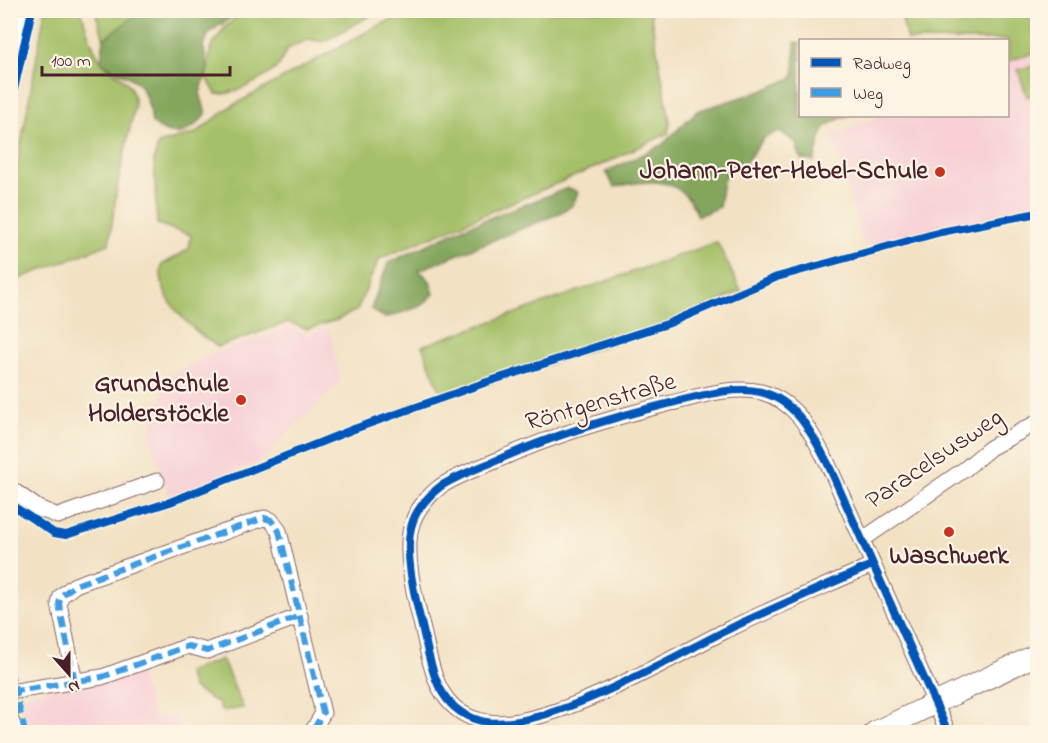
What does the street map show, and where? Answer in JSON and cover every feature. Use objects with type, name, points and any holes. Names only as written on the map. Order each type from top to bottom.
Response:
[{"type":"street","points":[[10,43],[18,10]]},
{"type":"street","name":"Röntgenstraße","points":[[872,565],[741,624],[583,700],[523,721],[499,723],[480,721],[467,715],[451,704],[437,686],[418,608],[409,543],[416,515],[438,489],[454,478],[525,447],[601,421],[701,396],[747,390],[776,397],[798,413],[828,464],[948,732]]},
{"type":"street","name":"Paracelsusweg","points":[[861,540],[965,469],[990,448],[1038,423]]},
{"type":"street","points":[[10,488],[38,508],[58,516],[157,481]]},
{"type":"street","points":[[75,682],[59,604],[65,591],[75,585],[254,519],[271,520],[279,531],[323,713],[312,732]]},
{"type":"street","points":[[10,692],[102,677],[188,646],[207,651],[300,616]]},
{"type":"street","points":[[875,732],[1038,654]]},
{"type":"street","points":[[10,725],[12,732]]},
{"type":"shaded area","name":"Johann-Peter-Hebel-Schule","points":[[1037,52],[1037,210],[944,227],[864,246],[832,135],[877,117],[1009,117],[1009,61]]},
{"type":"shaded area","name":"Grundschule Holderstöckle","points":[[288,327],[306,334],[329,328],[341,382],[258,462],[176,496],[169,495],[149,436],[168,376],[215,353]]},
{"type":"shaded area","points":[[136,665],[155,720],[176,714],[182,732],[27,732],[21,696]]},
{"type":"green space","points":[[45,11],[81,11],[100,59],[130,87],[135,105],[118,182],[109,244],[11,282],[11,200]]},
{"type":"green space","points":[[95,11],[142,11],[104,39]]},
{"type":"green space","points":[[142,11],[241,11],[210,32],[203,45],[208,69],[200,93],[206,114],[194,126],[181,133],[167,132],[152,123],[147,100],[138,84],[101,61],[104,39]]},
{"type":"green space","points":[[245,11],[379,11],[323,42],[309,39],[287,49],[279,64],[266,76],[240,89],[216,94],[206,76],[211,47],[225,27]]},
{"type":"green space","points":[[411,11],[650,11],[670,122],[668,133],[603,164],[379,259],[357,310],[337,320],[307,329],[288,322],[218,347],[187,322],[170,301],[164,289],[161,277],[162,265],[189,249],[191,235],[157,224],[154,160],[158,144],[196,133],[230,107],[374,28]]},
{"type":"green space","points":[[900,11],[1037,11],[1037,52],[1009,61],[1009,39],[907,39]]},
{"type":"green space","points":[[795,42],[799,43],[799,117],[846,117],[831,123],[823,131],[814,161],[801,159],[796,143],[779,131],[764,138],[745,163],[735,163],[723,180],[719,207],[698,216],[683,193],[664,183],[652,182],[614,187],[606,172],[662,145],[697,111],[762,91],[794,77]]},
{"type":"green space","points":[[1035,65],[1037,93],[1027,97],[1018,70]]},
{"type":"green space","points":[[568,188],[578,192],[573,205],[558,214],[419,270],[430,281],[434,294],[421,306],[385,318],[371,309],[388,263],[463,228]]},
{"type":"green space","points":[[717,242],[741,291],[631,336],[443,398],[422,346]]},
{"type":"green space","points":[[222,659],[243,708],[222,711],[218,703],[193,688],[187,672]]},
{"type":"marked path","points":[[75,682],[59,604],[61,596],[75,585],[264,518],[271,520],[279,531],[323,713],[312,732]]},
{"type":"marked path","points":[[10,692],[102,677],[188,646],[207,651],[300,616]]},
{"type":"marked path","points":[[10,668],[25,732]]},
{"type":"cycle path","points":[[10,107],[32,10]]},
{"type":"cycle path","points":[[10,504],[54,533],[66,535],[170,502],[354,429],[487,382],[667,324],[777,277],[941,232],[1038,213]]},
{"type":"cycle path","points":[[872,565],[731,628],[606,691],[535,717],[504,723],[478,720],[465,715],[446,699],[440,688],[431,664],[415,596],[409,548],[413,521],[428,497],[441,486],[466,473],[581,428],[671,403],[739,390],[750,390],[774,396],[802,420],[828,464],[948,732]]},
{"type":"place","name":"Johann-Peter-Hebel-Schule","points":[[940,172]]},
{"type":"place","name":"Grundschule Holderstöckle","points":[[241,400]]},
{"type":"place","name":"Waschwerk","points":[[949,532]]}]
